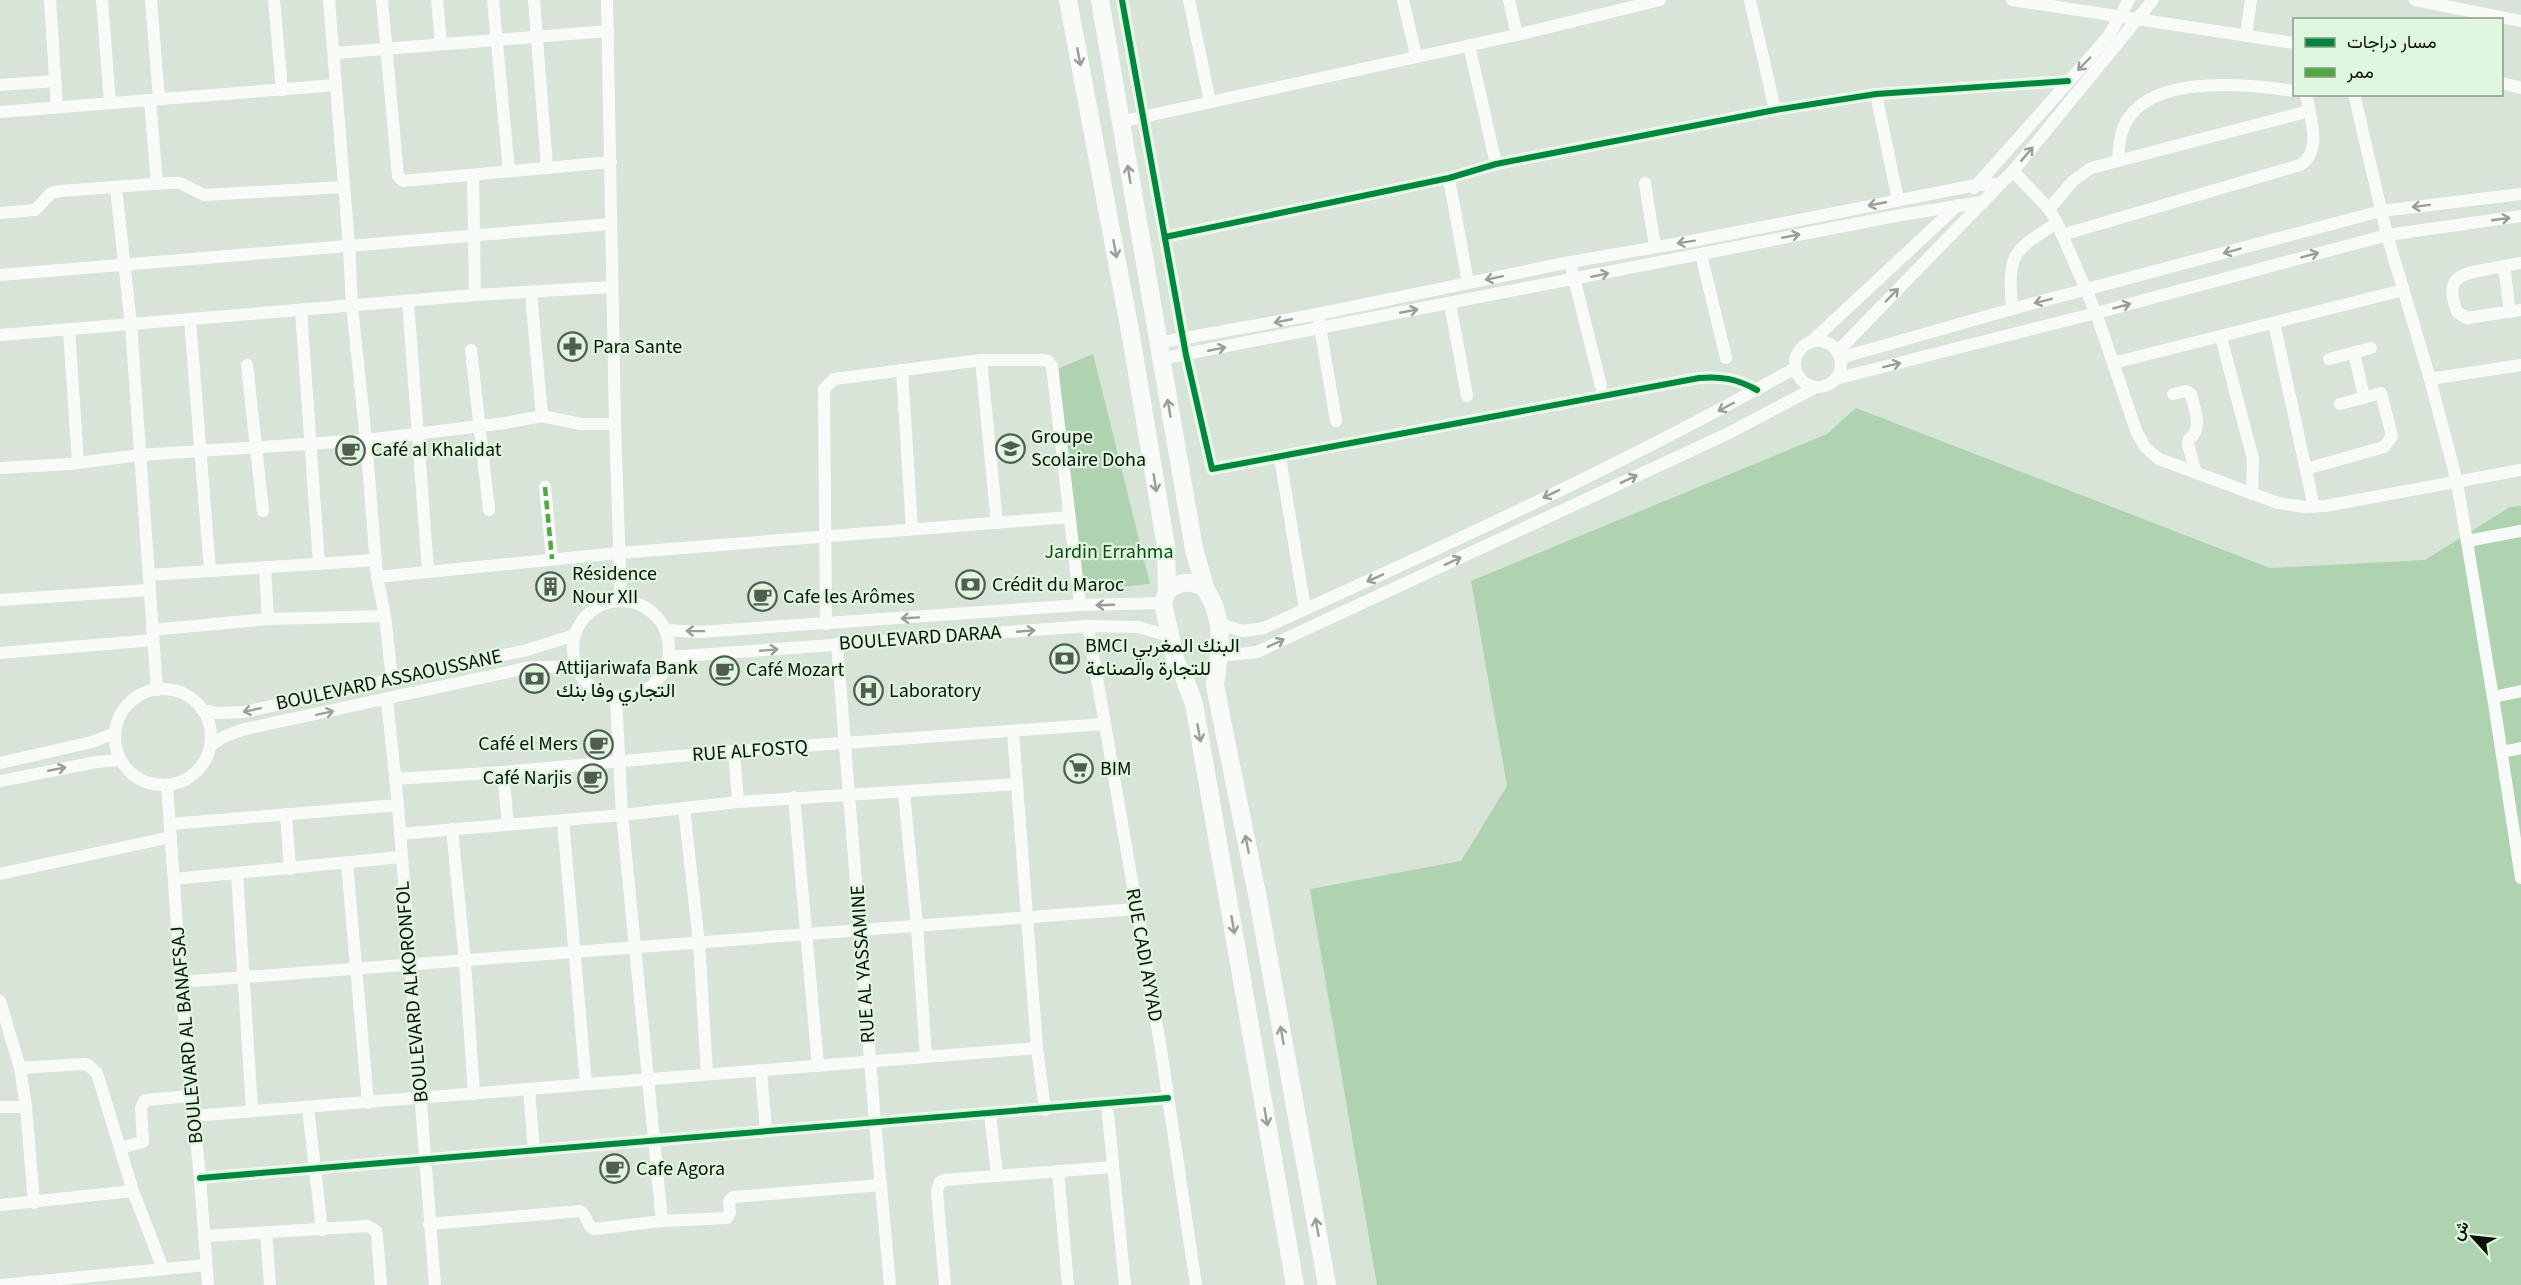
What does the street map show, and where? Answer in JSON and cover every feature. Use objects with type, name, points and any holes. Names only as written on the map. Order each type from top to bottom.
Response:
[{"type":"main road","points":[[1068,0],[1166,546],[1165,597],[1170,636],[1176,663],[1194,704],[1295,1285]]},
{"type":"main road","points":[[1100,0],[1194,549],[1205,588],[1214,605],[1219,624],[1219,656],[1215,675],[1217,697],[1258,899],[1327,1285]]},
{"type":"main road","points":[[1165,597],[1174,586],[1187,582],[1205,588]]},
{"type":"main road","points":[[1184,677],[1190,683],[1199,686],[1209,682],[1215,675]]},
{"type":"street","points":[[50,0],[57,108]]},
{"type":"street","points":[[102,0],[110,103]]},
{"type":"street","points":[[151,0],[157,184]]},
{"type":"street","points":[[274,0],[282,90]]},
{"type":"street","points":[[329,0],[349,246],[351,306],[366,440],[375,560],[385,616],[392,680]]},
{"type":"street","points":[[382,0],[398,176],[403,181],[611,162]]},
{"type":"street","points":[[437,0],[441,45]]},
{"type":"street","points":[[493,0],[509,171]]},
{"type":"street","points":[[534,0],[547,167]]},
{"type":"street","points":[[607,0],[611,287],[621,601]]},
{"type":"street","points":[[1122,0],[1186,355],[1212,469],[1699,378],[1738,379],[1757,390]]},
{"type":"street","points":[[1189,0],[1210,102]]},
{"type":"street","points":[[1403,0],[1416,56]]},
{"type":"street","points":[[1509,0],[1517,35]]},
{"type":"street","points":[[1120,122],[1517,35],[1616,5],[1660,0]]},
{"type":"street","points":[[1750,0],[1775,110]]},
{"type":"street","points":[[2012,0],[2293,43]]},
{"type":"street","points":[[1816,387],[1803,382],[1795,368],[1798,353],[1958,205],[2104,41],[2129,0]]},
{"type":"street","points":[[1838,355],[2013,171],[2153,0]]},
{"type":"street","points":[[2246,36],[2251,0]]},
{"type":"street","points":[[2415,0],[2449,9],[2521,21]]},
{"type":"street","points":[[334,53],[608,31]]},
{"type":"street","points":[[1469,45],[1496,164]]},
{"type":"street","points":[[0,85],[55,81]]},
{"type":"street","points":[[1165,237],[1449,178],[1496,164],[1775,110],[1876,94],[2068,81]]},
{"type":"street","points":[[2503,83],[2521,88]]},
{"type":"street","points":[[0,112],[336,85]]},
{"type":"street","points":[[2118,160],[2122,129],[2129,116],[2152,98],[2188,88],[2210,86],[2258,87],[2293,92]]},
{"type":"street","points":[[1876,94],[1898,200]]},
{"type":"street","points":[[2012,309],[2009,276],[2014,256],[2027,242],[2060,229],[2300,165],[2310,156],[2313,147],[2306,96]]},
{"type":"street","points":[[2354,96],[2387,235],[2430,379],[2457,482],[2519,854],[2521,878]]},
{"type":"street","points":[[2049,209],[2084,171],[2118,160],[2309,111]]},
{"type":"street","points":[[2013,171],[2049,209],[2060,229],[2096,313],[2134,427],[2145,447],[2159,459],[2286,505],[2314,507],[2521,470]]},
{"type":"street","points":[[473,175],[475,295]]},
{"type":"street","points":[[1449,178],[1468,283]]},
{"type":"street","points":[[0,213],[35,210],[51,193],[60,191],[180,183],[204,195],[344,187]]},
{"type":"street","points":[[1645,183],[1655,247]]},
{"type":"street","points":[[1159,351],[1184,339],[1570,262],[1976,185],[1999,184]]},
{"type":"street","points":[[116,188],[131,325],[157,690]]},
{"type":"street","points":[[1838,355],[2381,211],[2521,194]]},
{"type":"street","points":[[1159,351],[1186,355],[1701,254],[1982,202]]},
{"type":"street","points":[[1835,379],[2096,313],[2387,235],[2521,216]]},
{"type":"street","points":[[0,275],[611,224]]},
{"type":"street","points":[[1701,254],[1726,358]]},
{"type":"street","points":[[1570,262],[1601,386]]},
{"type":"street","points":[[2504,266],[2516,311],[2467,318],[2457,312],[2452,294],[2454,281],[2462,274],[2504,266],[2521,263]]},
{"type":"street","points":[[0,335],[475,295],[611,287]]},
{"type":"street","points":[[2113,363],[2403,290]]},
{"type":"street","points":[[531,292],[542,416]]},
{"type":"street","points":[[408,301],[428,572]]},
{"type":"street","points":[[1450,303],[1467,396]]},
{"type":"street","points":[[301,310],[319,564]]},
{"type":"street","points":[[1318,314],[1336,421]]},
{"type":"street","points":[[190,320],[210,571]]},
{"type":"street","points":[[2274,323],[2314,507]]},
{"type":"street","points":[[69,330],[78,463]]},
{"type":"street","points":[[2221,337],[2253,459],[2252,494]]},
{"type":"street","points":[[1219,656],[1257,652],[1729,433],[1816,387],[1830,384],[1839,373],[1838,355],[1826,343],[1810,343]]},
{"type":"street","points":[[2329,359],[2371,348]]},
{"type":"street","points":[[471,351],[489,510]]},
{"type":"street","points":[[2354,352],[2364,396]]},
{"type":"street","points":[[981,360],[997,523]]},
{"type":"street","points":[[826,624],[824,388],[834,379],[981,360],[1041,360],[1048,361],[1052,366],[1080,605]]},
{"type":"street","points":[[248,364],[263,511]]},
{"type":"street","points":[[2430,379],[2521,365]]},
{"type":"street","points":[[1219,624],[1234,630],[1250,631],[1264,628],[1426,555],[1635,454],[1795,368]]},
{"type":"street","points":[[902,370],[912,529]]},
{"type":"street","points":[[2173,394],[2186,391],[2191,394],[2198,427],[2188,444],[2196,473]]},
{"type":"street","points":[[2306,469],[2384,447],[2389,443],[2392,436],[2383,398],[2377,393],[2340,404]]},
{"type":"street","points":[[0,468],[78,463],[140,455],[366,440],[417,435],[542,416],[581,424],[615,424]]},
{"type":"street","points":[[1280,457],[1305,609]]},
{"type":"street","points":[[545,487],[552,559]]},
{"type":"street","points":[[377,577],[619,553],[1069,517]]},
{"type":"street","points":[[2467,541],[2521,531]]},
{"type":"street","points":[[149,575],[375,560]]},
{"type":"street","points":[[265,567],[268,619]]},
{"type":"street","points":[[0,600],[149,590]]},
{"type":"street","name":"BOULEVARD DARAA","points":[[665,630],[699,632],[826,624],[1165,597]]},
{"type":"street","points":[[611,602],[639,604],[648,609],[661,622],[665,630],[669,657],[662,675],[652,686],[631,696],[616,697],[592,688],[576,667],[573,657],[575,635],[579,626],[592,610],[611,602]]},
{"type":"street","points":[[0,653],[268,619],[385,616]]},
{"type":"street","name":"BOULEVARD DARAA","points":[[669,657],[1088,626],[1138,627],[1170,636]]},
{"type":"street","name":"RUE CADI AYYAD","points":[[1088,626],[1168,1098],[1196,1285]]},
{"type":"street","name":"BOULEVARD ASSAOUSSANE","points":[[202,710],[217,713],[244,712],[527,650],[575,635]]},
{"type":"street","name":"RUE AL YASSAMINE","points":[[837,644],[875,1122],[891,1285]]},
{"type":"street","name":"BOULEVARD ASSAOUSSANE","points":[[210,746],[223,737],[245,729],[531,667],[576,667]]},
{"type":"street","points":[[157,690],[182,694],[202,710],[209,726],[210,746],[207,756],[195,773],[186,779],[167,785],[145,782],[135,777],[120,760],[115,733],[120,717],[130,703],[145,693],[157,690]]},
{"type":"street","points":[[2493,697],[2521,691]]},
{"type":"street","points":[[616,697],[622,815],[662,1221]]},
{"type":"street","name":"BOULEVARD ALKORONFOL","points":[[387,700],[398,805],[435,1285]]},
{"type":"street","name":"RUE ALFOSTQ","points":[[395,779],[1104,724]]},
{"type":"street","points":[[1013,732],[1045,1110]]},
{"type":"street","points":[[0,763],[92,742],[115,733]]},
{"type":"street","points":[[2502,752],[2521,748]]},
{"type":"street","points":[[734,751],[738,802]]},
{"type":"street","points":[[0,781],[96,762],[120,760]]},
{"type":"street","points":[[503,772],[508,824]]},
{"type":"street","points":[[400,834],[622,815],[794,797],[904,793],[1017,784]]},
{"type":"street","name":"BOULEVARD AL BANAFSAJ","points":[[167,785],[181,982],[208,1285]]},
{"type":"street","points":[[904,793],[917,926],[926,1057]]},
{"type":"street","points":[[794,797],[818,1066]]},
{"type":"street","points":[[0,874],[171,830],[286,814],[398,805]]},
{"type":"street","points":[[684,808],[699,943],[707,1074]]},
{"type":"street","points":[[286,814],[290,869]]},
{"type":"street","points":[[563,820],[585,1084]]},
{"type":"street","points":[[452,829],[465,962],[474,1094]]},
{"type":"street","points":[[174,879],[401,857]]},
{"type":"street","points":[[347,864],[368,1103]]},
{"type":"street","points":[[237,873],[252,1110]]},
{"type":"street","points":[[181,982],[1136,909]]},
{"type":"street","points":[[0,1001],[5,1038],[20,1068],[27,1107],[34,1203]]},
{"type":"street","points":[[193,1116],[1038,1048]]},
{"type":"street","points":[[20,1068],[83,1064],[93,1068],[97,1073],[133,1191],[163,1269]]},
{"type":"street","points":[[761,1071],[766,1131]]},
{"type":"street","points":[[529,1089],[534,1151]]},
{"type":"street","points":[[120,1148],[142,1142],[141,1108],[145,1100],[191,1096]]},
{"type":"street","points":[[200,1178],[1045,1110],[1168,1098]]},
{"type":"street","points":[[1107,1104],[1125,1285]]},
{"type":"street","points":[[0,1107],[27,1107]]},
{"type":"street","points":[[308,1108],[322,1230]]},
{"type":"street","points":[[990,1114],[997,1176]]},
{"type":"street","points":[[945,1285],[937,1186],[944,1180],[1113,1167]]},
{"type":"street","points":[[1059,1171],[1068,1285]]},
{"type":"street","points":[[429,1224],[580,1211],[584,1214],[589,1226],[594,1229],[662,1221],[727,1218],[730,1214],[729,1201],[733,1197],[881,1185]]},
{"type":"street","points":[[0,1205],[133,1191]]},
{"type":"street","points":[[205,1236],[368,1226],[377,1236],[381,1285]]},
{"type":"street","points":[[266,1232],[270,1285]]},
{"type":"street","points":[[0,1285],[49,1283],[206,1265]]},
{"type":"green space","name":"Jardin Errahma","points":[[1093,354],[1150,584],[1080,591],[1057,369]]},
{"type":"green space","points":[[1856,408],[2270,568],[2425,560],[2510,507],[2521,506],[2521,1285],[1377,1285],[1310,889],[1461,861],[1507,786],[1471,581],[1827,434]]},
{"type":"marked path","points":[[545,487],[552,559]]},
{"type":"cycle path","points":[[1122,0],[1186,355],[1212,469],[1699,378],[1729,379],[1757,390]]},
{"type":"cycle path","points":[[1165,237],[1449,178],[1496,164],[1775,110],[1876,94],[2068,81]]},
{"type":"cycle path","points":[[200,1178],[1168,1098]]},
{"type":"place","name":"Para Sante","points":[[572,347]]},
{"type":"place","name":"Groupe Scolaire Doha","points":[[1010,449]]},
{"type":"place","name":"Café al Khalidat","points":[[350,450]]},
{"type":"place","name":"Crédit du Maroc","points":[[971,585]]},
{"type":"place","name":"Résidence Nour XII","points":[[551,586]]},
{"type":"place","name":"Cafe les Arômes","points":[[762,597]]},
{"type":"place","name":"BMCI البنك المغربي للتجارة والصناعة","points":[[1064,658]]},
{"type":"place","name":"Café Mozart","points":[[725,670]]},
{"type":"place","name":"Attijariwafa Bank التجاري وفا بنك","points":[[535,679]]},
{"type":"place","name":"Laboratory","points":[[868,691]]},
{"type":"place","name":"Café el Mers","points":[[599,744]]},
{"type":"place","name":"BIM","points":[[1079,769]]},
{"type":"place","name":"Café Narjis","points":[[593,778]]},
{"type":"place","name":"Cafe Agora","points":[[615,1169]]}]
